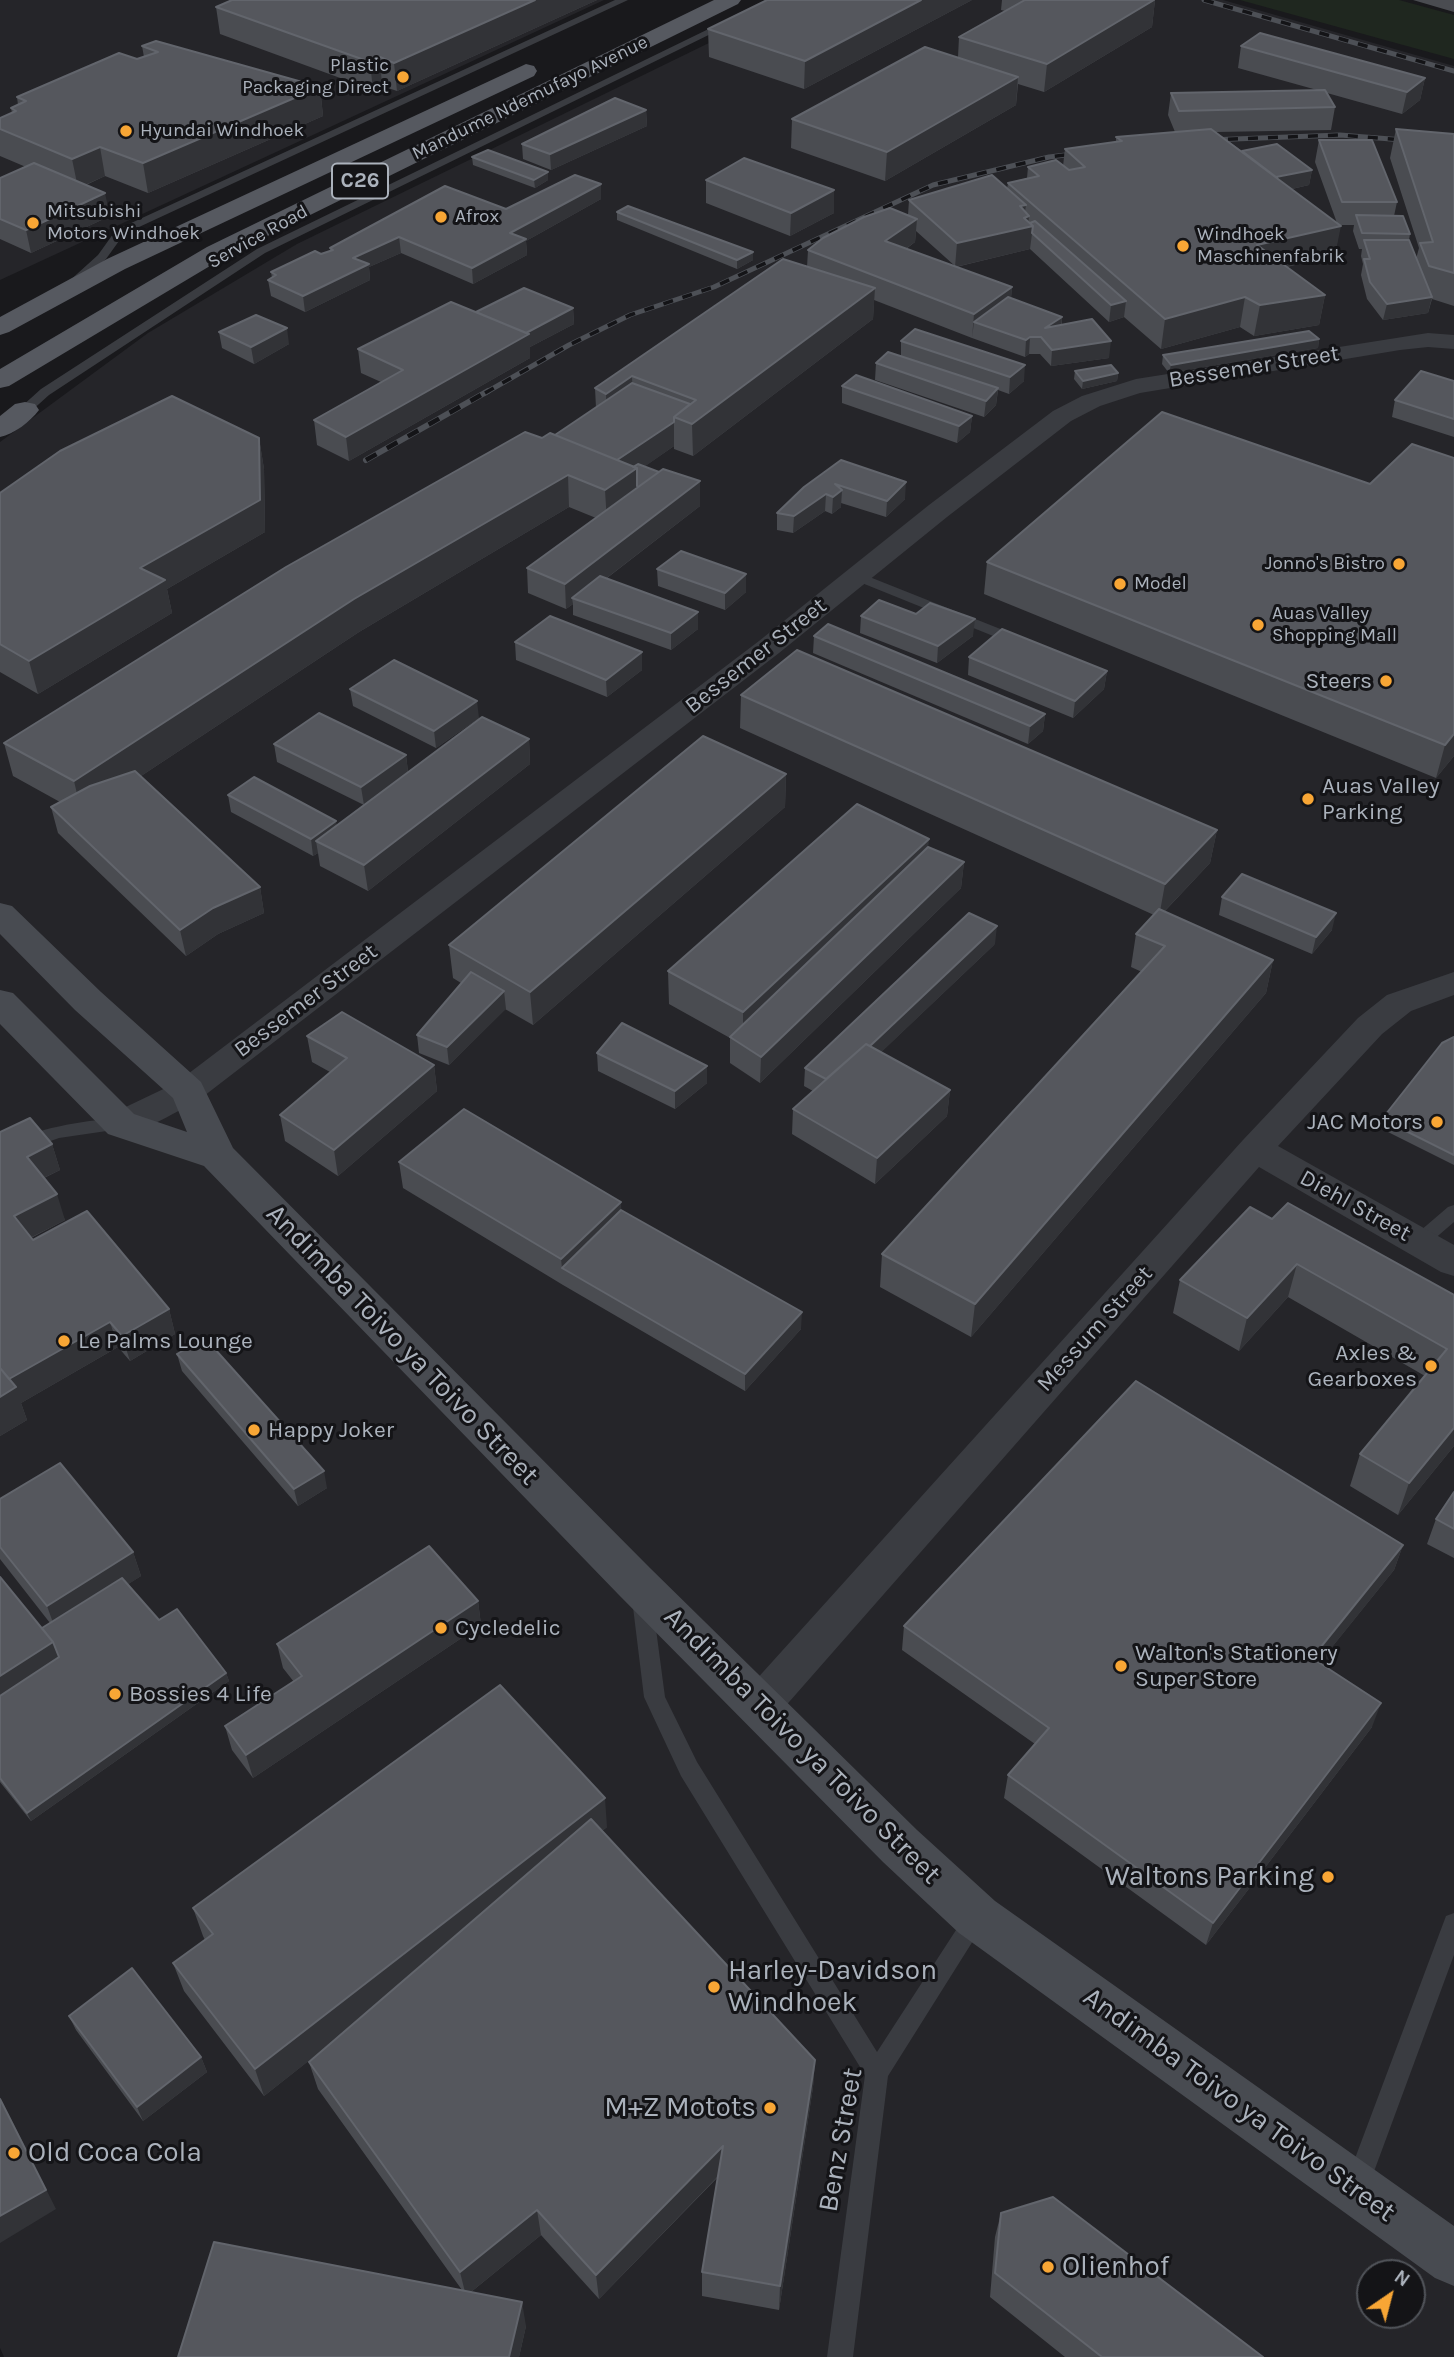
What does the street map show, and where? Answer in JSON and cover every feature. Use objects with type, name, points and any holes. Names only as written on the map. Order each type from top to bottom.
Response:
[{"type":"main road","name":"Mandume Ndemufayo Avenue","points":[[0,380],[216,252],[734,9]]},
{"type":"main road","name":"Mandume Ndemufayo Avenue","points":[[0,327],[62,292],[109,261],[551,59]]},
{"type":"main road","points":[[109,261],[151,269],[216,252]]},
{"type":"main road","points":[[0,429],[25,410]]},
{"type":"street","name":"Bessemer Street","points":[[121,1124],[188,1091],[758,656],[938,511],[1062,416],[1091,401],[1136,386],[1374,347],[1428,340],[1454,342]]},
{"type":"street","name":"Andimba Toivo ya Toivo Street","points":[[0,914],[88,1001],[188,1091],[218,1156],[900,1846],[977,1917],[1454,2259]]},
{"type":"street","name":"Messum Street","points":[[760,1705],[1255,1150],[1370,1026],[1399,1003],[1454,983]]},
{"type":"street","name":"Andimba Toivo ya Toivo Street","points":[[0,1002],[121,1124],[218,1156]]},
{"type":"street","name":"Diehl Street","points":[[1255,1150],[1454,1262]]},
{"type":"lane","points":[[109,261],[120,232],[623,0]]},
{"type":"lane","name":"Service Road","points":[[0,422],[25,410],[45,392],[261,251],[734,9]]},
{"type":"lane","points":[[857,576],[1037,648]]},
{"type":"lane","points":[[0,1153],[34,1137],[67,1127],[121,1124]]},
{"type":"lane","points":[[1419,1242],[1454,1212]]},
{"type":"lane","points":[[640,1585],[655,1697],[689,1769],[877,2073]]},
{"type":"lane","name":"Benz Street","points":[[840,2357],[877,2073],[977,1917]]},
{"type":"lane","points":[[1356,2188],[1454,1924]]},
{"type":"shaded area","points":[[0,0],[604,0],[0,280]]},
{"type":"shaded area","points":[[797,0],[1223,0],[1454,66],[1454,2357],[4,2357],[0,2348],[0,442],[148,333],[297,244]]},
{"type":"shaded area","points":[[1240,0],[1399,0],[1454,15],[1454,59]]},
{"type":"building","points":[[232,0],[535,0],[394,63],[380,57],[370,62],[216,7]]},
{"type":"building","points":[[767,0],[921,0],[805,61],[708,29]]},
{"type":"building","points":[[1025,0],[1154,0],[1047,64],[959,37]]},
{"type":"building","points":[[1260,33],[1425,78],[1407,92],[1241,46]]},
{"type":"building","points":[[156,41],[320,87],[143,163],[100,147],[72,159],[0,129],[0,118],[16,111],[11,108],[26,101],[17,97],[119,53],[137,59],[158,52],[142,46]]},
{"type":"building","points":[[925,47],[1018,77],[887,152],[792,119]]},
{"type":"building","points":[[1325,90],[1335,107],[1179,111],[1171,93]]},
{"type":"building","points":[[615,98],[646,110],[550,154],[522,144]]},
{"type":"building","name":"Windhoek Maschinenfabrik","points":[[1211,129],[1341,226],[1257,245],[1325,295],[1260,305],[1245,297],[1165,319],[1008,183],[1039,176],[1028,167],[1056,160],[1069,170],[1085,167],[1065,149],[1122,141],[1116,137]]},
{"type":"building","points":[[1396,129],[1454,134],[1454,273],[1429,266],[1420,243],[1433,242]]},
{"type":"building","points":[[1319,140],[1372,140],[1397,202],[1342,202]]},
{"type":"building","points":[[1277,144],[1312,170],[1276,177],[1242,151]]},
{"type":"building","points":[[488,150],[548,172],[534,180],[472,157]]},
{"type":"building","points":[[744,158],[834,190],[791,213],[706,180]]},
{"type":"building","points":[[34,163],[105,193],[26,230],[0,219],[0,178]]},
{"type":"building","points":[[575,175],[601,184],[510,233],[526,239],[472,268],[399,237],[353,258],[369,264],[303,296],[268,280],[276,275],[271,272],[315,251],[321,254],[333,250],[330,248],[445,186],[506,209]]},
{"type":"building","points":[[992,175],[1026,205],[1020,206],[1029,216],[1024,218],[1033,226],[957,243],[909,200]]},
{"type":"building","points":[[628,206],[753,252],[737,260],[617,212]]},
{"type":"building","points":[[890,208],[917,219],[885,241],[1012,287],[974,314],[808,250],[823,238],[864,217]]},
{"type":"building","points":[[1356,215],[1403,216],[1410,234],[1362,233]]},
{"type":"building","points":[[1035,221],[1126,301],[1111,305],[1032,233],[1033,226],[1030,223]]},
{"type":"building","points":[[1364,240],[1409,240],[1432,297],[1387,304],[1370,282],[1364,259],[1370,259]]},
{"type":"building","points":[[783,259],[875,288],[692,424],[674,417],[696,400],[632,376],[606,394],[595,388]]},
{"type":"building","points":[[524,288],[573,308],[526,333],[476,312]]},
{"type":"building","points":[[1008,297],[1062,317],[1045,328],[1092,319],[1111,341],[1052,350],[1041,337],[1030,337],[1026,340],[974,322]]},
{"type":"building","points":[[451,302],[529,334],[346,437],[314,420],[403,370],[358,349]]},
{"type":"building","points":[[256,315],[287,328],[251,347],[219,332]]},
{"type":"building","points":[[915,329],[1025,365],[1010,377],[901,341]]},
{"type":"building","points":[[1309,331],[1319,339],[1171,365],[1163,355]]},
{"type":"building","points":[[888,352],[998,388],[986,401],[876,363]]},
{"type":"building","points":[[1111,365],[1118,373],[1083,381],[1075,371]]},
{"type":"building","points":[[1421,371],[1454,381],[1454,419],[1395,400]]},
{"type":"building","points":[[856,375],[972,416],[959,426],[842,386]]},
{"type":"building","points":[[632,383],[690,404],[674,417],[674,422],[617,460],[555,435]]},
{"type":"building","points":[[172,396],[259,438],[260,500],[140,568],[165,580],[29,661],[0,644],[0,493],[60,451]]},
{"type":"building","name":"Auas Valley Shopping Mall","points":[[1162,412],[1370,484],[1412,444],[1454,458],[1454,734],[1445,745],[987,562]]},
{"type":"building","points":[[525,432],[542,438],[550,433],[637,468],[605,490],[568,475],[354,599],[74,781],[4,743],[286,567]]},
{"type":"building","points":[[841,460],[906,482],[887,501],[835,484],[842,490],[833,497],[826,494],[794,516],[777,513],[804,487]]},
{"type":"building","points":[[638,464],[659,472],[638,487],[637,468],[633,467]]},
{"type":"building","points":[[663,469],[700,481],[565,584],[527,568]]},
{"type":"building","points":[[681,551],[746,574],[725,593],[657,569]]},
{"type":"building","points":[[600,576],[698,612],[671,633],[572,598]]},
{"type":"building","points":[[879,600],[916,614],[930,603],[975,619],[938,646],[861,616]]},
{"type":"building","points":[[550,616],[642,652],[606,680],[515,642]]},
{"type":"building","points":[[828,624],[1045,714],[1030,726],[814,636]]},
{"type":"building","points":[[1002,629],[1107,671],[1075,701],[969,657]]},
{"type":"building","points":[[797,650],[1217,830],[1165,884],[741,695]]},
{"type":"building","points":[[394,660],[477,701],[434,731],[350,689]]},
{"type":"building","points":[[319,713],[406,755],[361,787],[274,744]]},
{"type":"building","points":[[482,717],[529,739],[364,865],[316,841]]},
{"type":"building","points":[[703,736],[786,774],[530,992],[449,945]]},
{"type":"building","points":[[135,771],[260,887],[213,908],[180,930],[51,807],[90,786]]},
{"type":"building","points":[[254,777],[336,821],[311,839],[228,795]]},
{"type":"building","points":[[857,804],[929,839],[743,1012],[668,971]]},
{"type":"building","points":[[928,847],[964,862],[761,1057],[730,1037]]},
{"type":"building","points":[[1242,874],[1336,913],[1316,937],[1222,897]]},
{"type":"building","points":[[1159,909],[1273,960],[975,1304],[882,1254],[1165,946],[1136,934]]},
{"type":"building","points":[[969,913],[997,926],[870,1046],[866,1044],[826,1079],[805,1068]]},
{"type":"building","points":[[471,972],[504,991],[447,1047],[417,1035]]},
{"type":"building","points":[[342,1012],[434,1065],[334,1150],[280,1115],[347,1058],[307,1036]]},
{"type":"building","points":[[622,1023],[707,1066],[675,1091],[597,1053]]},
{"type":"building","points":[[1454,1037],[1454,1155],[1382,1119],[1442,1043]]},
{"type":"building","points":[[866,1044],[950,1090],[877,1158],[793,1109]]},
{"type":"building","points":[[464,1109],[621,1202],[561,1259],[399,1162]]},
{"type":"building","points":[[30,1118],[52,1144],[27,1157],[57,1194],[14,1216],[33,1240],[87,1211],[169,1309],[122,1336],[110,1322],[9,1379],[0,1368],[0,1132]]},
{"type":"building","points":[[1288,1203],[1454,1295],[1454,1428],[1409,1483],[1360,1454],[1447,1349],[1297,1264],[1247,1318],[1180,1280],[1250,1207],[1272,1219]]},
{"type":"building","points":[[621,1210],[802,1312],[745,1374],[562,1268]]},
{"type":"building","name":"Happy Joker","points":[[205,1338],[324,1471],[294,1489],[177,1354]]},
{"type":"building","points":[[0,1368],[16,1387],[0,1397]]},
{"type":"building","name":"Walton's Stationery Super Store","points":[[1136,1381],[1403,1545],[1312,1658],[1381,1703],[1213,1923],[1008,1775],[1049,1728],[904,1626]]},
{"type":"building","points":[[60,1463],[133,1552],[47,1606],[0,1547],[0,1499]]},
{"type":"building","points":[[1454,1492],[1454,1529],[1436,1519]]},
{"type":"building","points":[[429,1546],[478,1601],[246,1755],[225,1726],[302,1676],[277,1644]]},
{"type":"building","points":[[0,1577],[53,1642],[0,1676]]},
{"type":"building","name":"Bossies 4 Life","points":[[122,1578],[159,1620],[177,1609],[226,1673],[27,1813],[0,1778],[0,1696],[59,1657],[53,1642],[42,1628]]},
{"type":"building","points":[[500,1685],[605,1798],[255,2069],[173,1963],[213,1934],[193,1908]]},
{"type":"building","points":[[591,1819],[815,2060],[780,2286],[702,2272],[723,2146],[596,2275],[537,2210],[460,2272],[309,2062]]},
{"type":"building","points":[[132,1968],[201,2057],[137,2107],[69,2016]]},
{"type":"building","name":"Old Coca Cola","points":[[0,2099],[46,2190],[0,2216]]},
{"type":"building","name":"Olienhof","points":[[1053,2197],[1263,2357],[1102,2357],[995,2273],[1001,2213]]},
{"type":"building","points":[[214,2242],[522,2302],[509,2357],[178,2357]]},
{"type":"railway","points":[[1204,0],[1454,71]]},
{"type":"railway","points":[[1208,140],[1340,135],[1454,144]]},
{"type":"railway","points":[[485,393],[569,345],[630,315],[714,287],[933,185],[1049,157],[1082,153]]},
{"type":"railway","points":[[366,460],[488,391]]},
{"type":"place","name":"Plastic Packaging Direct","points":[[403,77]]},
{"type":"place","name":"Hyundai Windhoek","points":[[126,131]]},
{"type":"place","name":"Afrox","points":[[441,217]]},
{"type":"place","name":"Mitsubishi Motors Windhoek","points":[[33,223]]},
{"type":"place","name":"Windhoek Maschinenfabrik","points":[[1183,246]]},
{"type":"place","name":"Jonno's Bistro","points":[[1399,564]]},
{"type":"place","name":"Model","points":[[1120,584]]},
{"type":"place","name":"Auas Valley Shopping Mall","points":[[1258,625]]},
{"type":"place","name":"Steers","points":[[1386,681]]},
{"type":"place","name":"Auas Valley Parking","points":[[1308,799]]},
{"type":"place","name":"JAC Motors","points":[[1437,1122]]},
{"type":"place","name":"Le Palms Lounge","points":[[64,1341]]},
{"type":"place","name":"Axles & Gearboxes","points":[[1431,1366]]},
{"type":"place","name":"Happy Joker","points":[[254,1430]]},
{"type":"place","name":"Cycledelic","points":[[441,1628]]},
{"type":"place","name":"Walton's Stationery Super Store","points":[[1121,1666]]},
{"type":"place","name":"Bossies 4 Life","points":[[115,1694]]},
{"type":"place","name":"Waltons Parking","points":[[1328,1877]]},
{"type":"place","name":"Harley-Davidson Windhoek","points":[[714,1987]]},
{"type":"place","name":"M+Z Motots","points":[[770,2108]]},
{"type":"place","name":"Old Coca Cola","points":[[14,2153]]},
{"type":"place","name":"Olienhof","points":[[1048,2267]]}]
